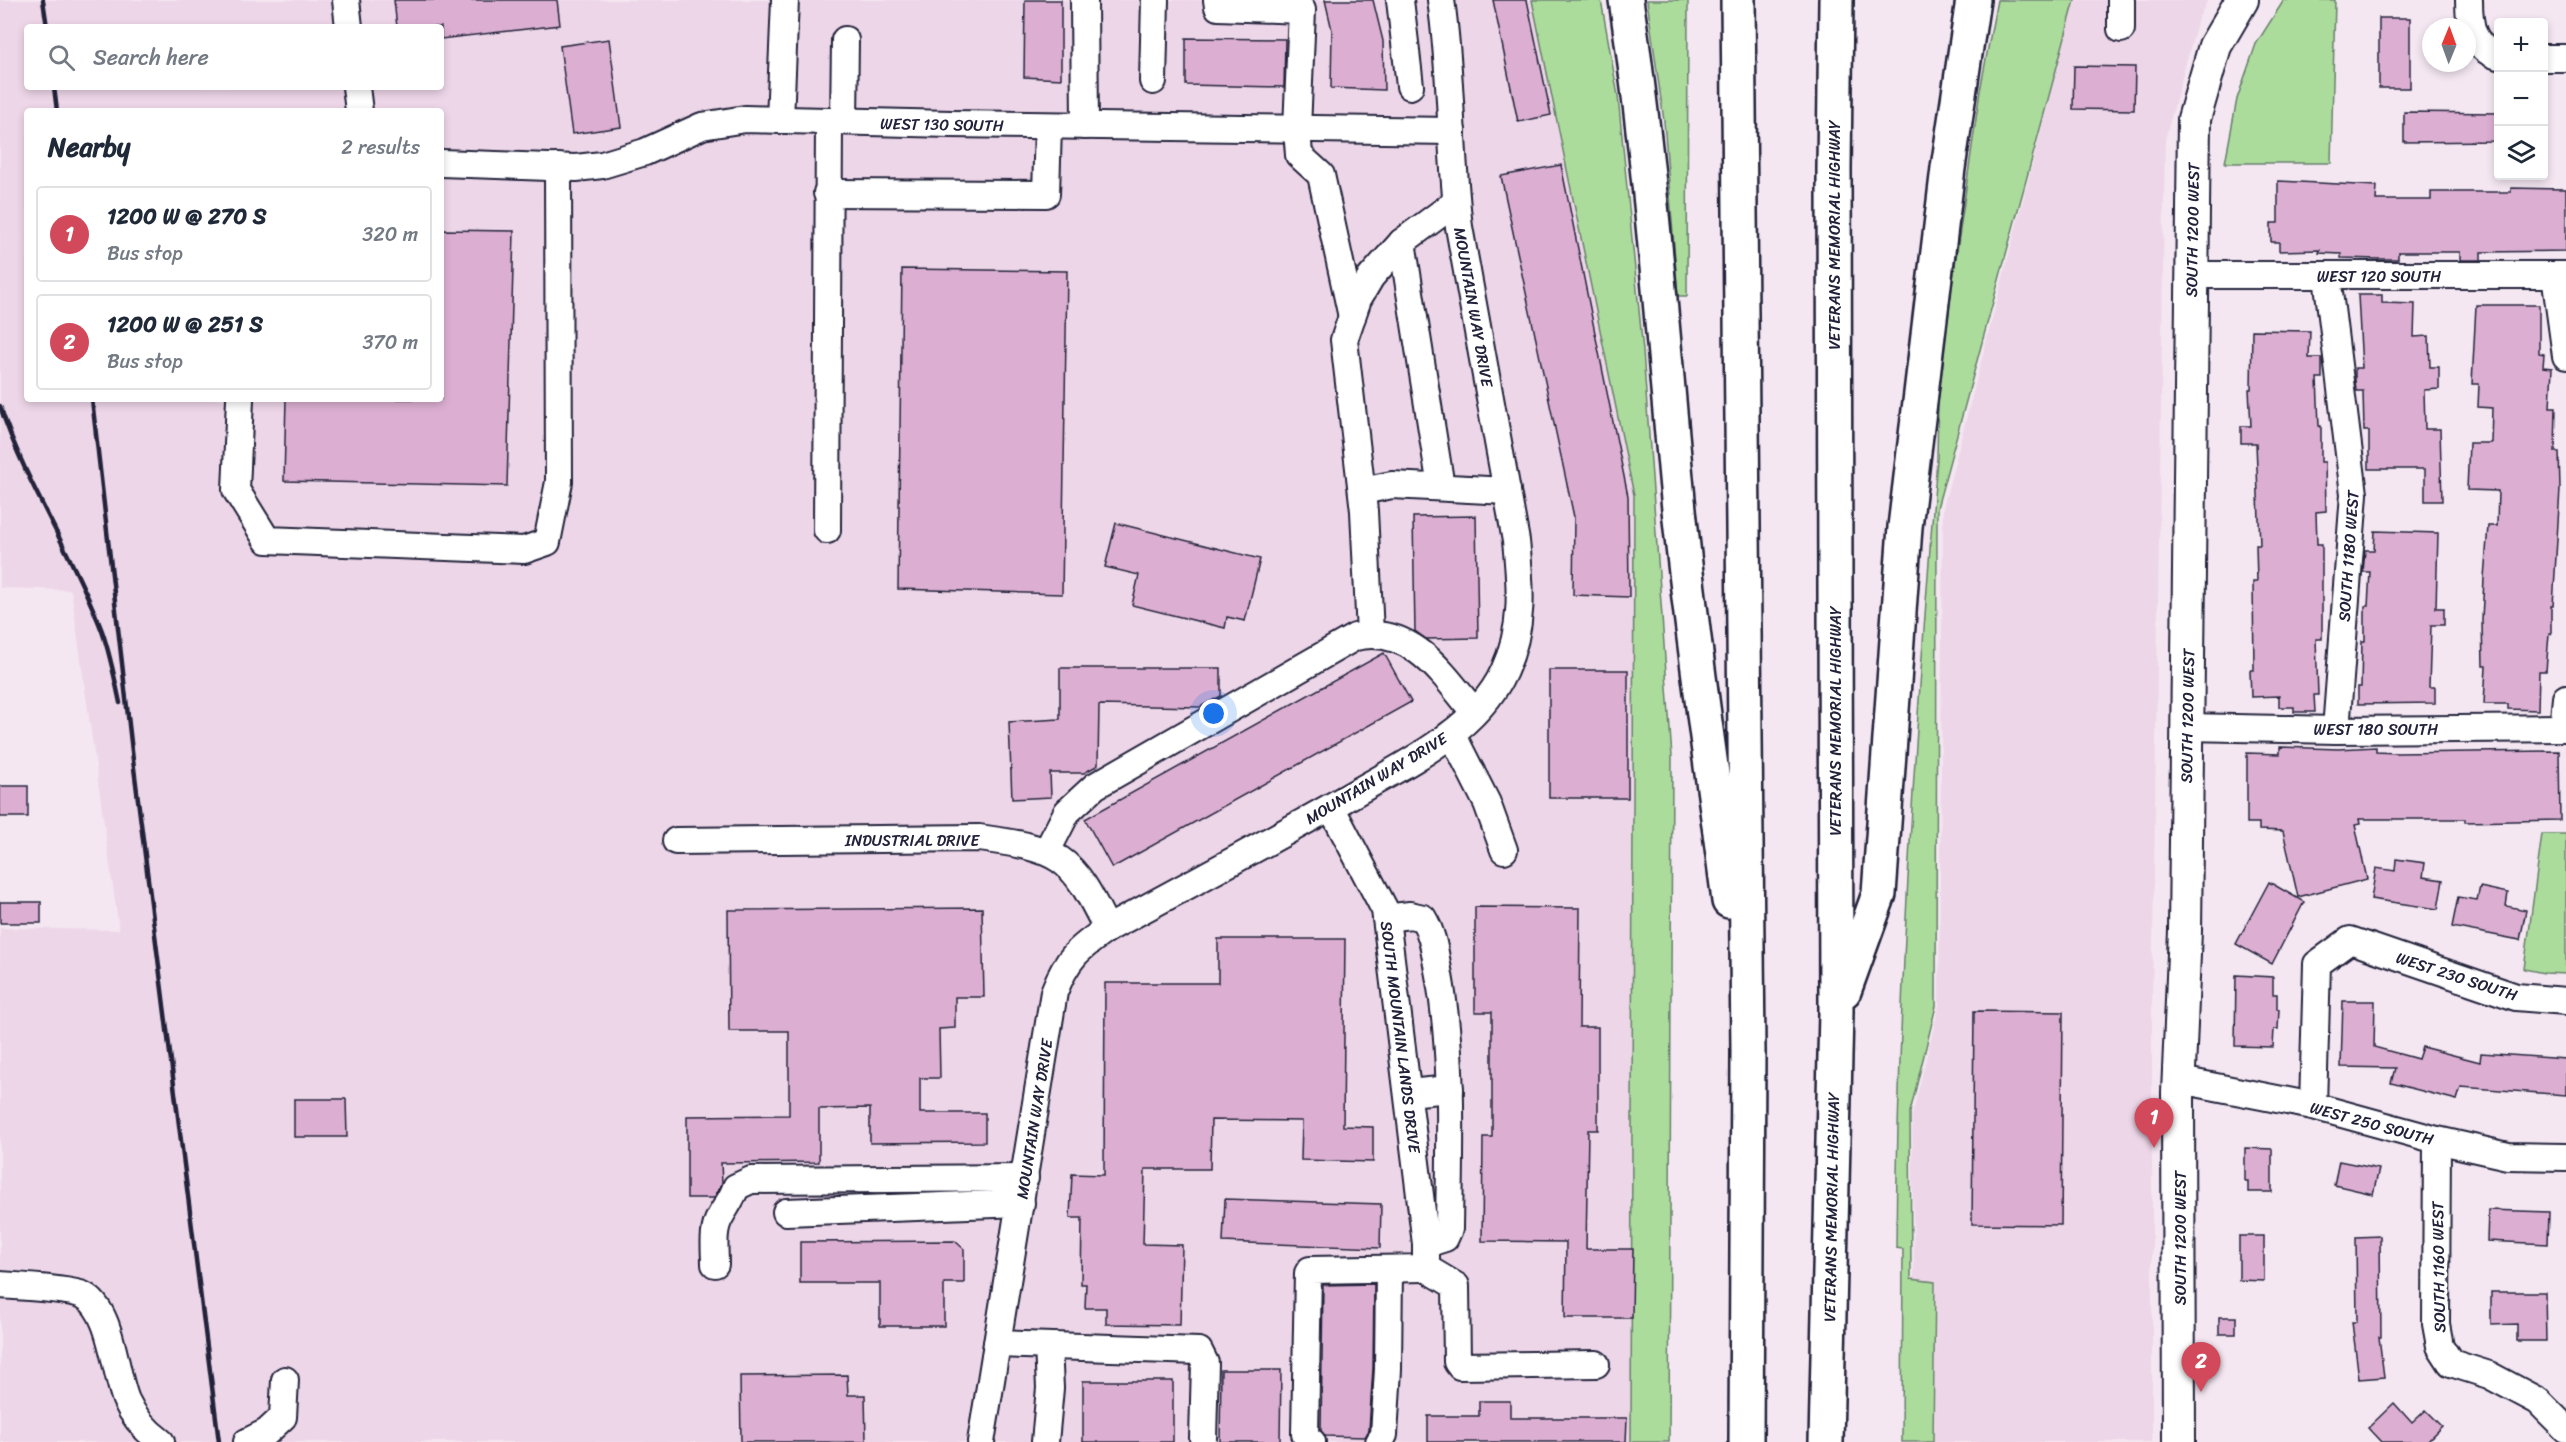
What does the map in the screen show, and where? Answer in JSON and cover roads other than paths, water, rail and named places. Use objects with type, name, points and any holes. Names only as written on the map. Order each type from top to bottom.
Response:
[{"type":"highway","points":[[1626,0],[1639,86],[1650,189],[1678,501],[1748,1052]]},
{"type":"highway","points":[[1738,0],[1748,1052],[1746,1442]]},
{"type":"highway","name":"VETERANS MEMORIAL HIGHWAY","points":[[1826,1442],[1836,1012],[1834,168],[1836,0]]},
{"type":"highway","points":[[1836,1012],[1879,894],[1905,527],[1948,168],[1973,0]]},
{"type":"main road","name":"SOUTH 1200 WEST","points":[[2179,1442],[2180,1080],[2185,931],[2194,119],[2215,46],[2242,0]]},
{"type":"street","points":[[346,0],[349,24]]},
{"type":"street","points":[[780,120],[785,0]]},
{"type":"street","points":[[1084,0],[1085,126]]},
{"type":"street","points":[[1153,81],[1155,0]]},
{"type":"street","points":[[1217,0],[1218,7],[1302,10],[1297,129],[1299,155],[1322,175],[1352,317]]},
{"type":"street","points":[[1400,0],[1410,86]]},
{"type":"street","name":"MOUNTAIN WAY DRIVE","points":[[981,1442],[1054,993],[1061,975],[1077,950],[1107,929],[1331,807],[1452,734],[1488,697],[1504,672],[1520,618],[1522,590],[1507,491],[1456,202],[1451,88],[1441,0]]},
{"type":"street","points":[[2121,0],[2121,29]]},
{"type":"street","points":[[2469,0],[2471,30],[2490,52]]},
{"type":"street","points":[[827,530],[827,192],[845,40]]},
{"type":"street","points":[[2548,58],[2566,58]]},
{"type":"street","points":[[356,90],[359,108]]},
{"type":"street","name":"WEST 130 SOUTH","points":[[444,162],[576,168],[624,159],[702,126],[745,119],[1048,126],[1452,131]]},
{"type":"street","points":[[827,192],[1046,194],[1048,126]]},
{"type":"street","points":[[240,402],[236,490],[267,540],[524,550],[547,542],[559,482],[558,167]]},
{"type":"street","points":[[1370,633],[1362,491],[1344,340],[1358,299],[1371,277],[1402,242],[1456,202]]},
{"type":"street","points":[[1402,242],[1441,487]]},
{"type":"street","name":"WEST 120 SOUTH","points":[[2191,275],[2560,275]]},
{"type":"street","points":[[2560,275],[2566,356]]},
{"type":"street","name":"SOUTH 1180 WEST","points":[[2327,276],[2354,494],[2336,730]]},
{"type":"street","points":[[1362,491],[1392,485],[1507,491]]},
{"type":"street","points":[[1047,851],[1067,812],[1095,786],[1355,637],[1370,633],[1391,636],[1415,647],[1434,664],[1474,712]]},
{"type":"street","points":[[2564,728],[2566,698]]},
{"type":"street","name":"WEST 180 SOUTH","points":[[2187,727],[2336,730],[2564,728]]},
{"type":"street","points":[[1452,734],[1487,803],[1504,850]]},
{"type":"street","name":"SOUTH MOUNTAIN LANDS DRIVE","points":[[1331,807],[1385,910],[1426,1256]]},
{"type":"street","name":"INDUSTRIAL DRIVE","points":[[676,841],[770,842],[979,838],[1022,844],[1047,851],[1065,862],[1087,887],[1107,929]]},
{"type":"street","points":[[1312,1442],[1307,1440],[1305,1434],[1308,1273],[1310,1270],[1389,1269],[1426,1256],[1445,1238],[1449,1229],[1450,1089],[1444,1007],[1431,931],[1423,918],[1410,915],[1386,918]]},
{"type":"street","name":"WEST 230 SOUTH","points":[[2313,1106],[2317,964],[2350,940],[2516,997],[2566,1001]]},
{"type":"street","name":"WEST 250 SOUTH","points":[[2180,1080],[2313,1106],[2437,1140],[2508,1156],[2566,1157]]},
{"type":"street","points":[[1408,1093],[1450,1089]]},
{"type":"street","name":"SOUTH 1160 WEST","points":[[2437,1140],[2436,1324],[2440,1346],[2451,1363],[2489,1375],[2538,1401],[2566,1429]]},
{"type":"street","points":[[715,1264],[715,1231],[719,1218],[732,1201],[736,1187],[751,1180],[1025,1178]]},
{"type":"street","points":[[786,1212],[1021,1203]]},
{"type":"street","points":[[1426,1256],[1456,1286],[1457,1362],[1460,1366],[1596,1364]]},
{"type":"street","points":[[1379,1442],[1384,1435],[1388,1369],[1389,1269]]},
{"type":"street","points":[[0,1286],[81,1294],[94,1302],[109,1336],[126,1400],[142,1427],[160,1442]]},
{"type":"street","points":[[997,1344],[1199,1351],[1205,1363],[1203,1438]]},
{"type":"street","points":[[1045,1442],[1050,1388],[1048,1346]]},
{"type":"street","points":[[247,1442],[267,1432],[283,1418],[285,1380]]},
{"type":"street","points":[[2538,1401],[2566,1401]]},
{"type":"railway","points":[[43,0],[47,24]]},
{"type":"railway","points":[[54,90],[57,108]]},
{"type":"railway","points":[[92,402],[133,760],[219,1442]]},
{"type":"railway","points":[[0,406],[23,464],[102,631],[120,703]]},
{"type":"place","name":"1200 W @ 270 S","points":[[2154,1148]]},
{"type":"place","name":"1200 W @ 251 S","points":[[2201,1392]]}]
